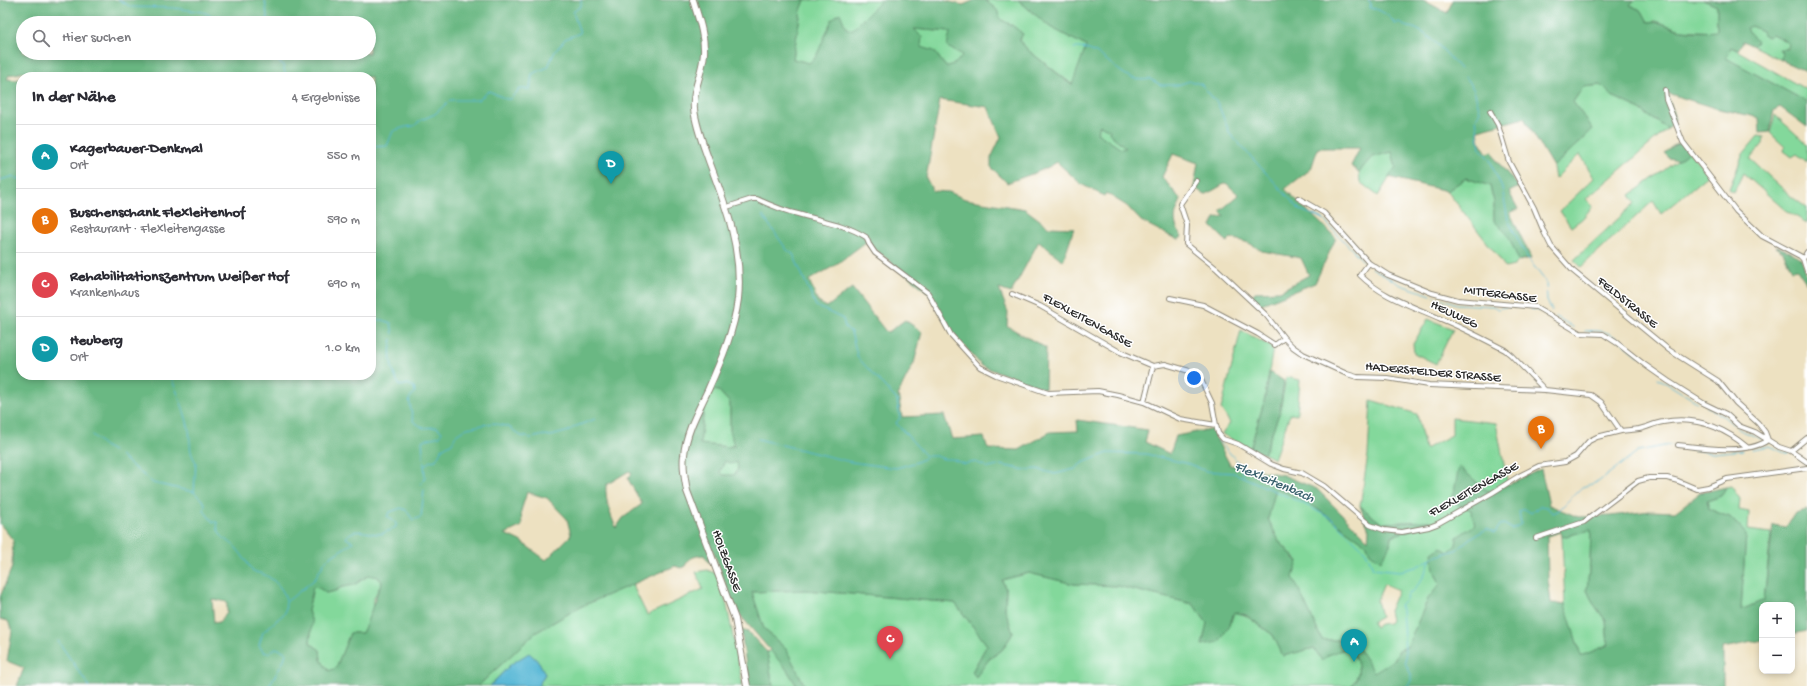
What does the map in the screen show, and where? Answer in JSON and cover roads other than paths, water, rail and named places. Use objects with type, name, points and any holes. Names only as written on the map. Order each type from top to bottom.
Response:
[{"type":"street","name":"HOLZGASSE","points":[[693,0],[702,33],[704,54],[697,83],[694,108],[697,127],[727,207],[736,240],[738,299],[725,351],[696,415],[685,446],[683,469],[687,491],[735,619],[747,686]]},
{"type":"street","points":[[1664,90],[1666,99],[1683,142],[1736,211],[1762,236],[1803,259],[1807,271]]},
{"type":"street","name":"FELDSTRASSE","points":[[1490,111],[1498,125],[1509,162],[1534,208],[1544,232],[1561,258],[1573,271],[1669,350],[1718,381],[1736,403],[1758,423],[1765,432],[1768,440],[1783,450],[1793,453],[1807,462]]},
{"type":"street","name":"HADERSFELDER STRASSE","points":[[1196,181],[1180,204],[1188,225],[1186,244],[1217,269],[1266,315],[1284,338],[1303,354],[1357,377],[1387,378],[1429,385],[1545,390],[1591,396],[1601,402],[1621,431]]},
{"type":"street","name":"MITTERGASSE","points":[[1298,198],[1324,213],[1369,263],[1395,279],[1458,300],[1536,307],[1580,334],[1603,334],[1618,343],[1668,381],[1726,414],[1739,426],[1768,440]]},
{"type":"street","points":[[727,207],[752,199],[757,199],[797,214],[834,222],[854,229],[866,237],[875,252],[928,293],[951,335],[980,367],[996,375],[1048,393],[1098,391],[1144,402],[1180,419],[1216,425]]},
{"type":"street","points":[[1803,259],[1807,252]]},
{"type":"street","name":"HEUWEG","points":[[1369,263],[1360,275],[1381,292],[1397,301],[1442,320],[1505,350],[1545,390]]},
{"type":"street","name":"FLEXLEITENGASSE","points":[[1012,294],[1040,306],[1120,352],[1153,366],[1165,364],[1193,372],[1201,380],[1212,403],[1218,433],[1223,439],[1238,444],[1271,464],[1302,473],[1319,483],[1370,525],[1384,530],[1402,532],[1429,527],[1492,493],[1519,476],[1539,466],[1565,462],[1576,456],[1589,441],[1597,437],[1621,431]]},
{"type":"street","points":[[1170,298],[1203,305],[1258,334],[1275,345],[1277,345],[1284,338]]},
{"type":"street","points":[[1144,402],[1153,366]]},
{"type":"street","points":[[1621,431],[1640,429],[1662,422],[1691,421],[1708,424],[1722,430],[1747,446]]},
{"type":"street","points":[[1793,453],[1807,438]]},
{"type":"street","points":[[1678,445],[1711,450],[1760,444],[1768,440]]},
{"type":"street","points":[[1536,538],[1584,522],[1638,481],[1649,478],[1667,478],[1678,480],[1697,489],[1708,487],[1727,479],[1807,468]]},
{"type":"water","points":[[529,653],[539,662],[545,674],[538,686],[490,686],[511,664]]},
{"type":"waterway","points":[[119,0],[131,7],[174,8],[203,12],[213,16]]},
{"type":"waterway","points":[[265,0],[267,16]]},
{"type":"waterway","points":[[376,147],[387,146],[393,131],[414,126],[421,120],[435,114],[450,100],[478,100],[489,91],[506,99],[510,99],[520,89],[530,89],[532,74],[548,67],[554,53],[565,39],[580,33],[573,12],[581,6],[581,0]]},
{"type":"waterway","points":[[1368,0],[1371,3],[1370,8],[1377,9],[1384,13],[1391,18],[1395,24],[1399,22],[1428,36],[1440,46],[1460,69]]},
{"type":"waterway","points":[[1074,48],[1086,49],[1097,54],[1125,75],[1133,78],[1141,80],[1150,79],[1161,85],[1177,85],[1190,81],[1201,84],[1218,104],[1230,134],[1300,210],[1322,218],[1365,263]]},
{"type":"waterway","points":[[276,60],[283,65],[285,72]]},
{"type":"waterway","points":[[1465,77],[1474,90],[1480,112],[1476,119],[1480,148],[1490,160],[1502,188],[1508,220],[1527,257],[1546,282],[1547,301],[1552,310],[1550,312]]},
{"type":"waterway","points":[[0,180],[11,177],[16,178]]},
{"type":"waterway","name":"Flexleitenbach","points":[[763,216],[787,250],[793,254],[816,306],[843,319],[845,327],[851,332],[858,358],[897,400],[900,418],[896,423],[926,456],[952,459],[964,464],[976,462],[989,468],[1001,465],[1025,470],[1037,469],[1055,474],[1075,469],[1082,463],[1108,453],[1146,454],[1189,464],[1206,471],[1234,473],[1302,503],[1332,519],[1366,552],[1373,568],[1400,571],[1416,567],[1434,557],[1456,550],[1470,538],[1487,529],[1495,533],[1500,525],[1504,524],[1512,529],[1521,524],[1519,511],[1525,509],[1531,513],[1540,506],[1547,507],[1552,513],[1558,511],[1582,487],[1598,482],[1638,451],[1669,445],[1677,446]]},
{"type":"waterway","points":[[1372,268],[1401,285],[1431,295]]},
{"type":"waterway","points":[[1434,296],[1457,304],[1493,306],[1498,309],[1509,307]]},
{"type":"waterway","points":[[1531,309],[1539,311]]},
{"type":"waterway","points":[[1555,316],[1573,327]]},
{"type":"waterway","points":[[377,320],[383,320],[391,323],[393,334]]},
{"type":"waterway","points":[[1585,331],[1595,331],[1609,334],[1621,341],[1639,356]]},
{"type":"waterway","points":[[392,339],[390,357],[394,375],[400,386],[408,384],[414,387],[415,392],[409,399],[413,421],[423,428],[437,427],[442,432],[440,436],[422,441],[425,477],[421,484]]},
{"type":"waterway","points":[[1658,378],[1697,402]]},
{"type":"waterway","points":[[172,380],[184,413],[189,431],[192,454],[196,462],[194,492],[205,503],[204,511],[213,522],[217,522],[217,528],[221,535],[234,545],[253,572],[269,577],[279,586],[285,596],[286,601]]},
{"type":"waterway","points":[[1707,407],[1723,416],[1740,430],[1762,439]]},
{"type":"waterway","points":[[424,466],[430,461],[436,460],[442,449],[452,443],[456,435],[467,428],[493,423],[509,427],[521,436],[531,438],[545,435],[551,436],[569,431],[574,427],[595,419]]},
{"type":"waterway","points":[[92,435],[113,451]]},
{"type":"waterway","points":[[758,439],[851,462],[896,468],[917,462],[926,457]]},
{"type":"waterway","points":[[1218,440],[1237,461],[1244,476]]},
{"type":"waterway","points":[[1795,452],[1801,445]]},
{"type":"waterway","name":"Flexleitenbach","points":[[1752,449],[1770,446],[1785,453],[1790,453]]},
{"type":"waterway","name":"Flexleitenbach","points":[[1684,448],[1713,453],[1743,450]]},
{"type":"waterway","points":[[120,456],[153,483],[194,492]]},
{"type":"waterway","points":[[269,686],[281,665],[286,652],[276,648],[268,653],[263,652],[259,645],[263,632],[285,613],[286,602],[314,580],[326,560],[353,542],[346,538],[349,534],[357,531],[381,534],[396,527],[396,523],[387,516],[390,512],[401,508],[406,510],[413,520],[421,517],[424,490]]},
{"type":"waterway","points":[[1407,686],[1411,681],[1411,674],[1406,665],[1402,610],[1400,605],[1420,581],[1425,573],[1430,559]]},
{"type":"waterway","points":[[58,641],[89,686]]},
{"type":"place","name":"Heuberg","points":[[611,184]]},
{"type":"place","name":"Buschenschank Flexleitenhof","points":[[1541,449]]},
{"type":"place","name":"Rehabilitationszentrum Weißer Hof","points":[[890,659]]},
{"type":"place","name":"Kagerbauer-Denkmal","points":[[1354,662]]}]
